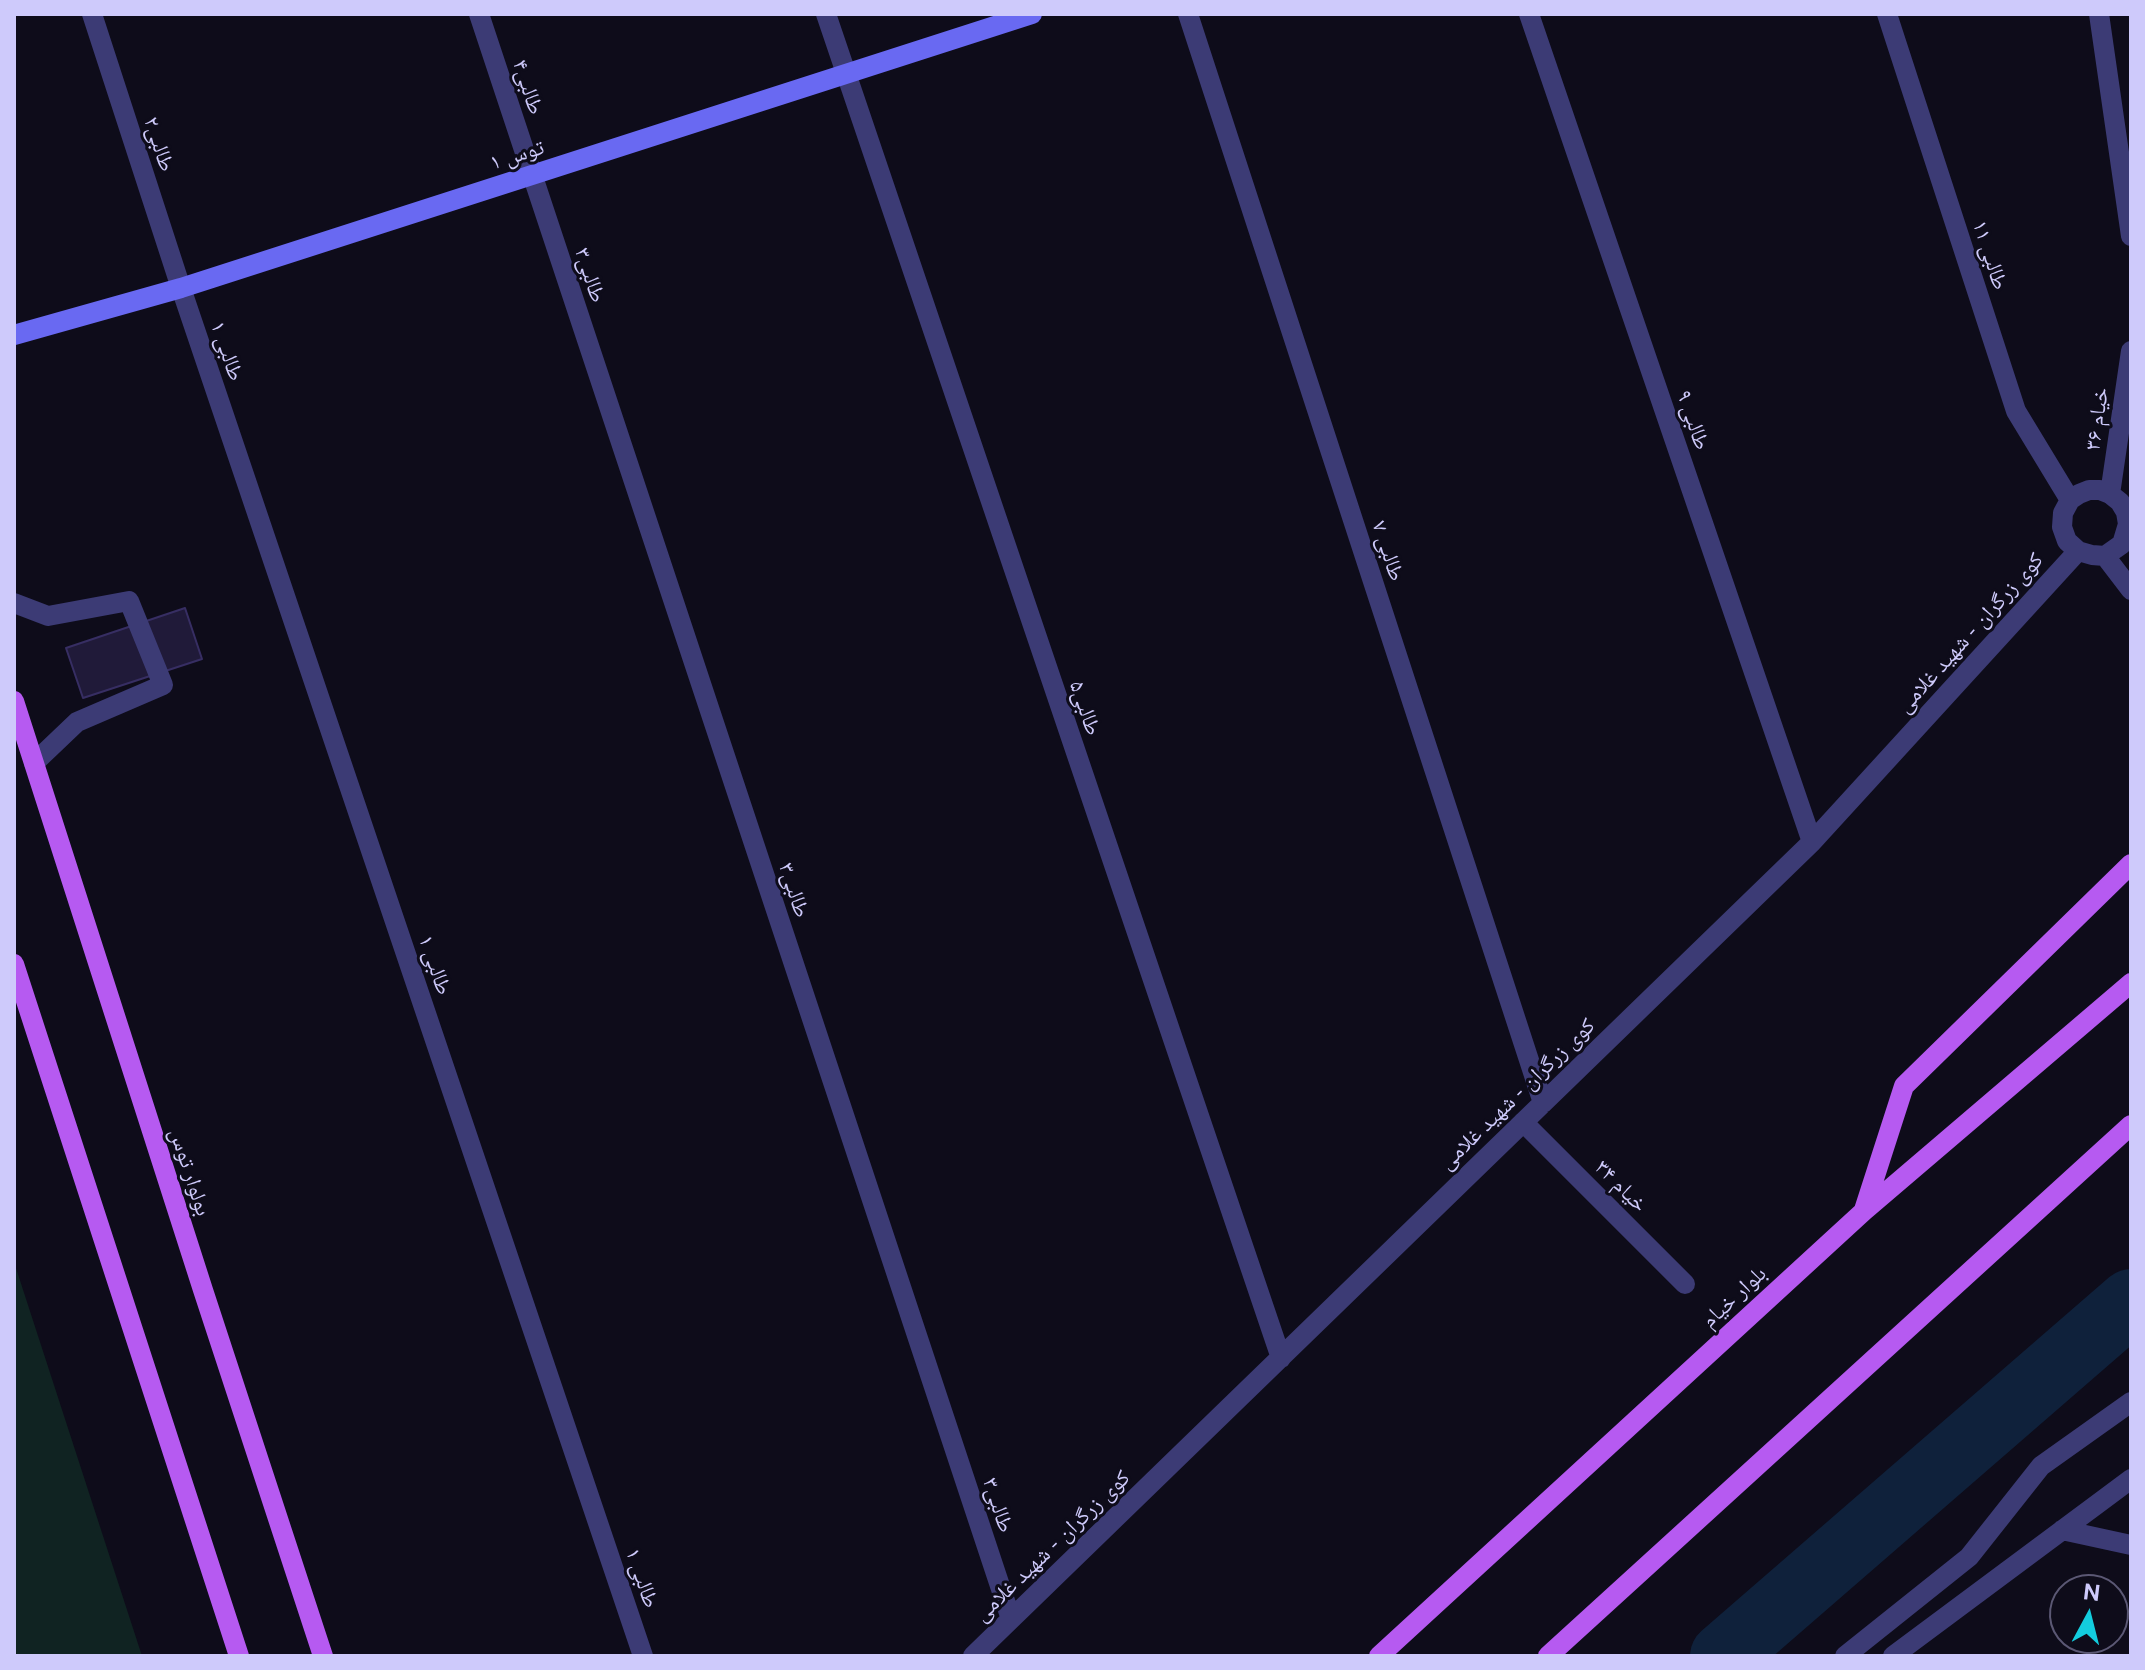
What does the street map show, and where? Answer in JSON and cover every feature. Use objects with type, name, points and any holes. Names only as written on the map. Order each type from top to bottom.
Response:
[{"type":"main road","name":"بولوار توس","points":[[14,701],[323,1656]]},
{"type":"main road","points":[[1864,1211],[1904,1086],[2131,864]]},
{"type":"main road","points":[[14,964],[239,1656]]},
{"type":"main road","name":"بلوار خیام","points":[[1379,1656],[1864,1211],[2131,983]]},
{"type":"main road","points":[[1548,1656],[2131,1125]]},
{"type":"street","name":"طالبی۲","points":[[92,14],[181,288]]},
{"type":"street","name":"طالبی۴","points":[[479,14],[532,175]]},
{"type":"street","name":"طالبی۵","points":[[826,14],[1281,1358]]},
{"type":"street","name":"توس ۱","points":[[14,335],[181,288],[1032,14]]},
{"type":"street","name":"طالبی ۷","points":[[1188,14],[1543,1103]]},
{"type":"street","name":"طالبی ۹","points":[[1529,14],[1812,842]]},
{"type":"street","name":"طالبی ۱۱","points":[[1887,14],[2016,411],[2070,500]]},
{"type":"street","points":[[2099,14],[2131,236]]},
{"type":"street","name":"طالبی۳","points":[[532,175],[1011,1619]]},
{"type":"street","name":"طالبی ۱","points":[[181,288],[643,1656]]},
{"type":"street","name":"خیام ۳۶","points":[[2110,494],[2131,351]]},
{"type":"street","points":[[2119,552],[2092,555],[2078,551],[2067,541],[2062,527],[2063,513],[2070,500],[2089,490],[2100,490],[2120,502],[2128,524],[2119,552],[2131,590]]},
{"type":"street","name":"کوی زرگران - شهید غلامی","points":[[973,1656],[1812,842],[2078,551]]},
{"type":"street","points":[[14,603],[48,616],[129,601],[163,685],[77,722],[34,763]]},
{"type":"street","name":"خیام ۳۴","points":[[1523,1122],[1685,1284]]},
{"type":"street","points":[[1845,1656],[1969,1557],[2041,1466],[2131,1402]]},
{"type":"street","points":[[1893,1656],[2131,1479]]},
{"type":"street","points":[[2062,1530],[2131,1545]]},
{"type":"green space","points":[[14,1262],[142,1656],[14,1656]]},
{"type":"building","points":[[185,608],[202,659],[83,698],[66,648]]},
{"type":"waterway","points":[[1723,1656],[2131,1302]]}]
